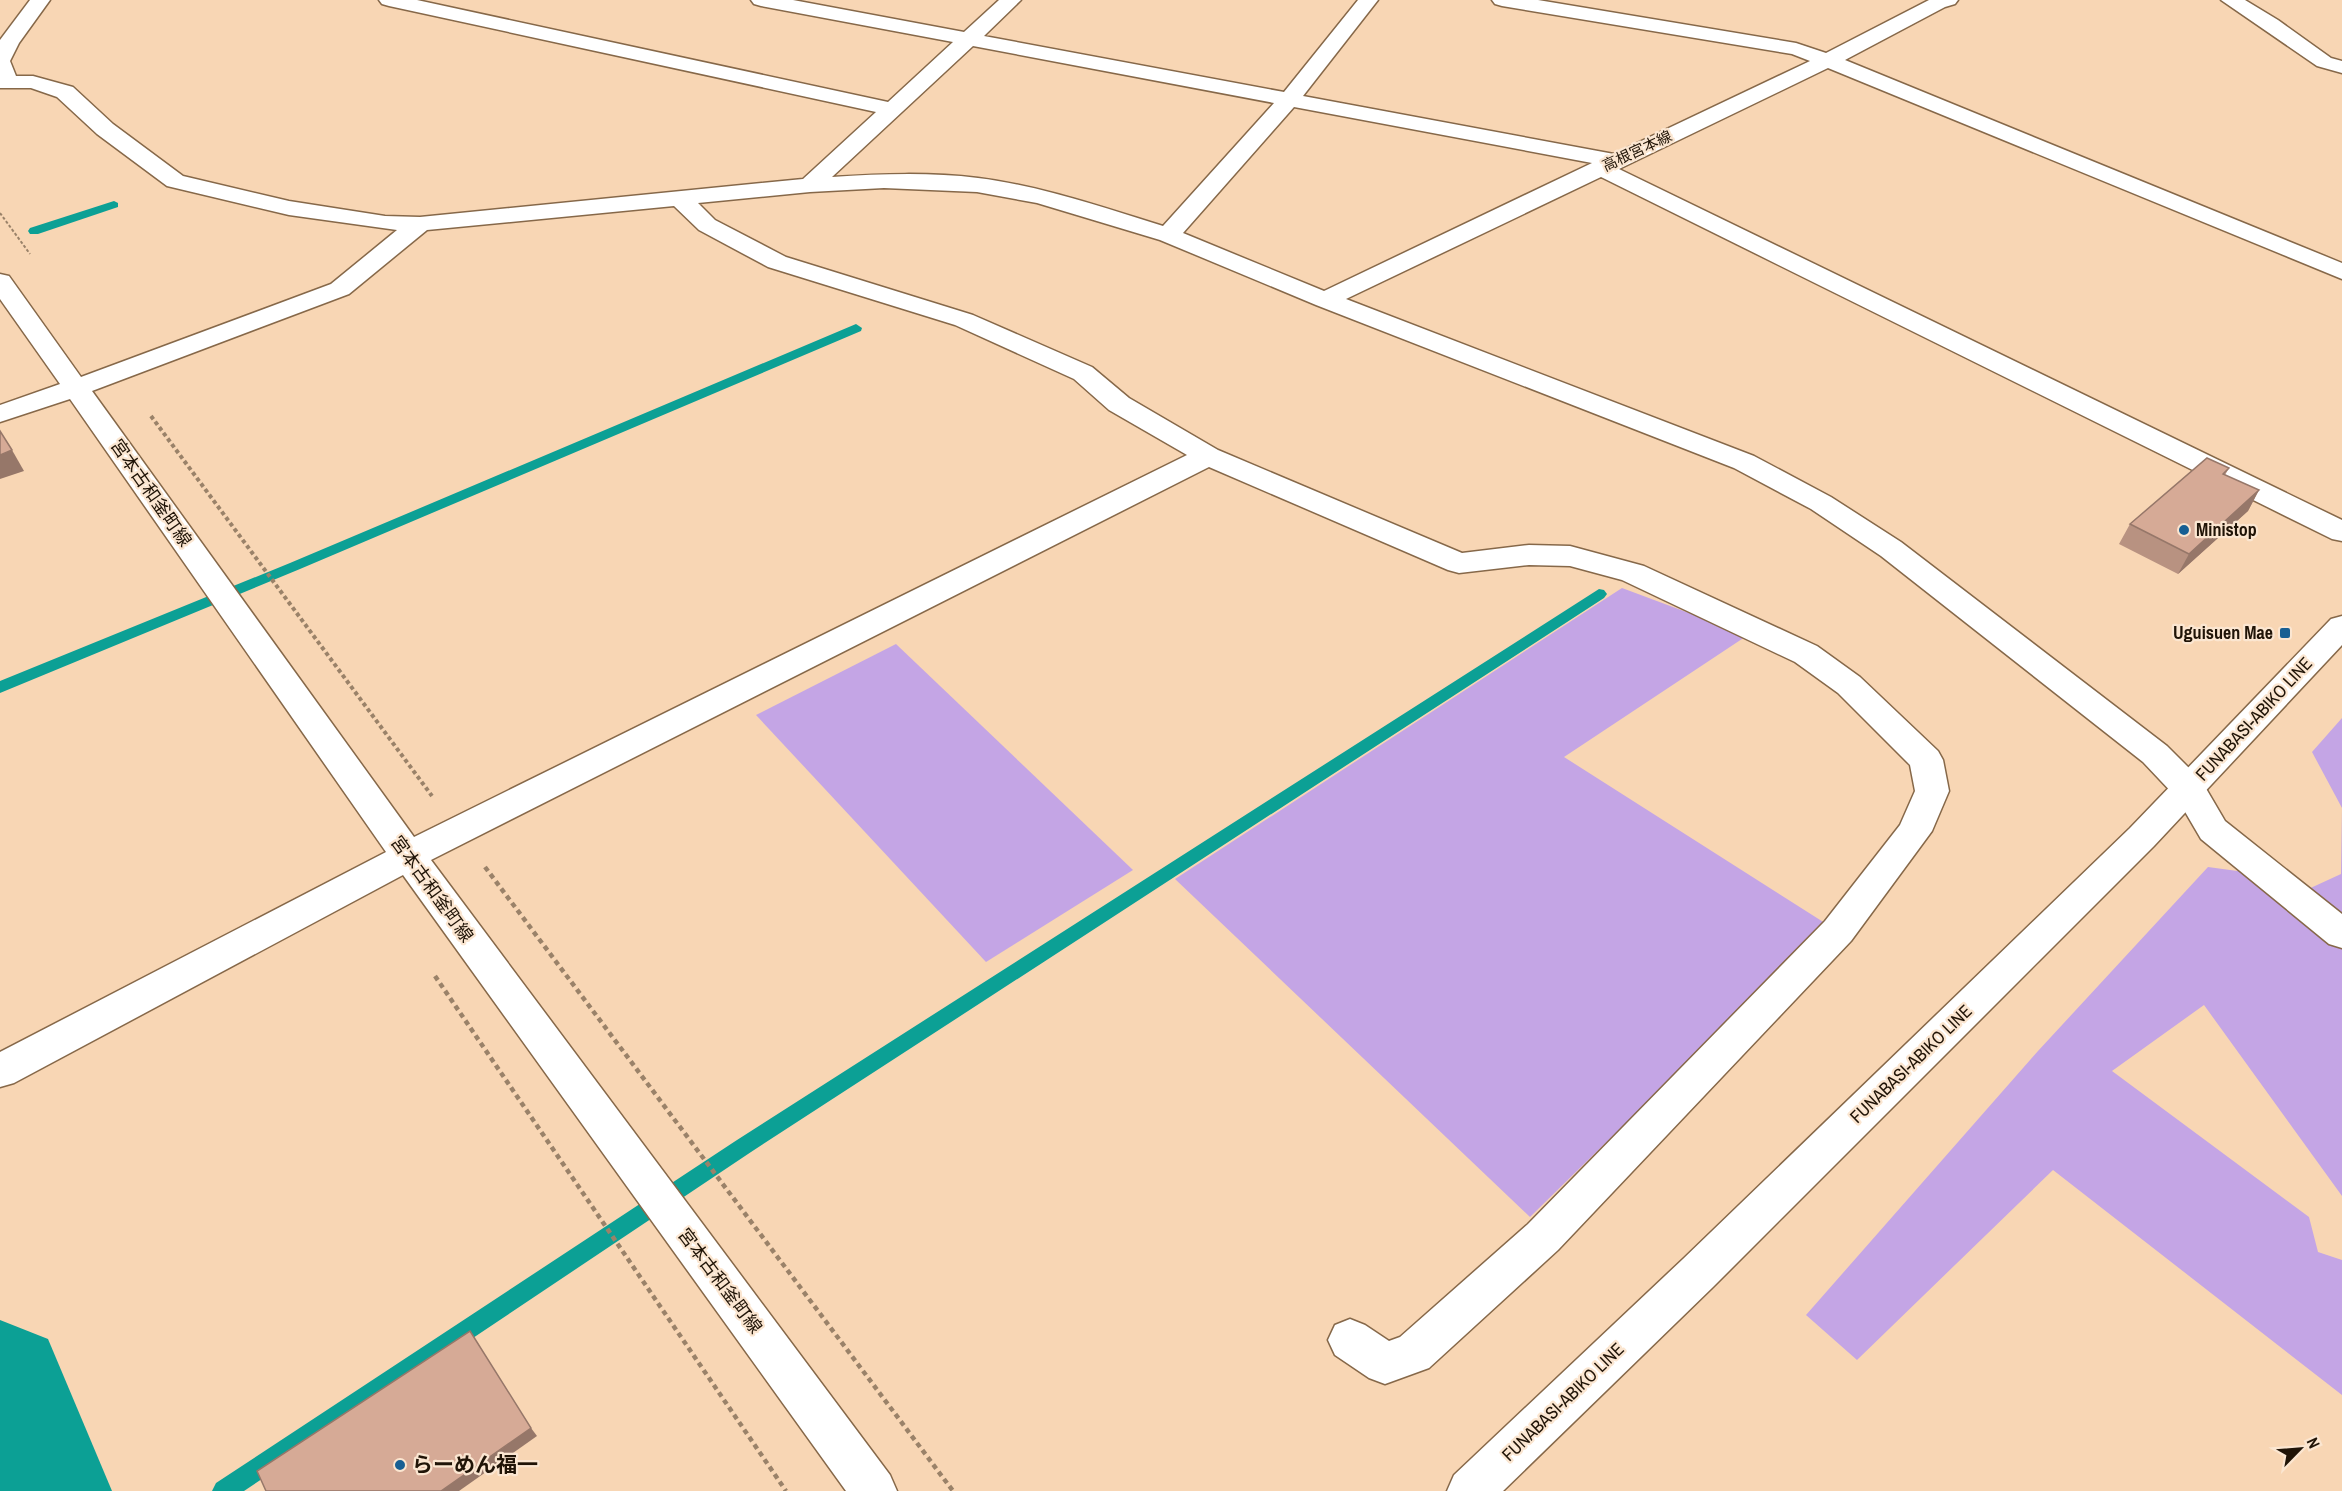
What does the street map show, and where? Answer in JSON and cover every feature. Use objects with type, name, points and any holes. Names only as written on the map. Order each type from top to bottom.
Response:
[{"type":"street","points":[[40,0],[9,42],[2,71],[65,92],[105,129],[175,181],[289,208],[385,223],[420,224],[810,185],[884,181],[977,185],[1039,196],[1168,235],[1325,300],[1744,462],[1821,503],[1891,549],[2155,754],[2188,789],[2213,830],[2342,934]]},
{"type":"street","points":[[389,0],[892,109]]},
{"type":"street","points":[[761,0],[1607,165],[2342,532]]},
{"type":"street","points":[[810,185],[1011,0]]},
{"type":"street","points":[[1168,235],[1288,101],[1368,0]]},
{"type":"street","points":[[1502,0],[1796,49],[1829,60],[2342,272]]},
{"type":"street","name":"高根宮本線","points":[[1325,300],[1829,60],[1938,3],[1948,0]]},
{"type":"street","points":[[2231,0],[2271,24],[2324,62],[2342,67]]},
{"type":"street","points":[[680,199],[707,225],[777,262],[964,320],[1083,373],[1119,404],[1208,456],[1459,563],[1529,555],[1570,556],[1643,578],[1806,654],[1849,685],[1926,760],[1932,791],[1915,831],[1838,931],[1543,1237],[1414,1353],[1385,1363],[1350,1340]]},
{"type":"street","points":[[0,414],[76,388],[340,289],[420,224]]},
{"type":"street","name":"宮本古和釜町線","points":[[0,281],[408,856],[874,1491]]},
{"type":"street","points":[[0,1071],[408,856],[1208,456]]},
{"type":"street","name":"FUNABASI-ABIKO LINE","points":[[1470,1491],[1698,1273],[2133,846],[2342,626]]},
{"type":"shaded area","points":[[1622,588],[1748,635],[1564,757],[1828,925],[1530,1217],[1175,879]]},
{"type":"shaded area","points":[[896,644],[1133,870],[986,962],[756,715]]},
{"type":"shaded area","points":[[2342,718],[2342,808],[2312,752]]},
{"type":"shaded area","points":[[2342,808],[2342,1196],[2204,1005],[2112,1071],[2309,1217],[2318,1252],[2342,1260],[2342,1395],[2053,1170],[1857,1360],[1806,1315],[2038,1051],[2208,867],[2252,873],[2291,897],[2341,874]]},
{"type":"building","points":[[0,431],[12,450],[0,455]]},
{"type":"building","points":[[2207,458],[2229,468],[2223,474],[2259,490],[2189,554],[2130,524]]},
{"type":"building","points":[[470,1331],[531,1428],[441,1491],[266,1491],[257,1471]]},
{"type":"waterway","points":[[34,231],[114,205]]},
{"type":"waterway","points":[[0,687],[295,566],[856,328]]},
{"type":"waterway","points":[[224,1491],[744,1146],[1599,594]]},
{"type":"waterway","points":[[0,1385],[42,1491]]},
{"type":"place","name":"Ministop","points":[[2184,530]]},
{"type":"place","name":"Uguisuen Mae","points":[[2285,633]]},
{"type":"place","name":"らーめん福一","points":[[400,1465]]}]
